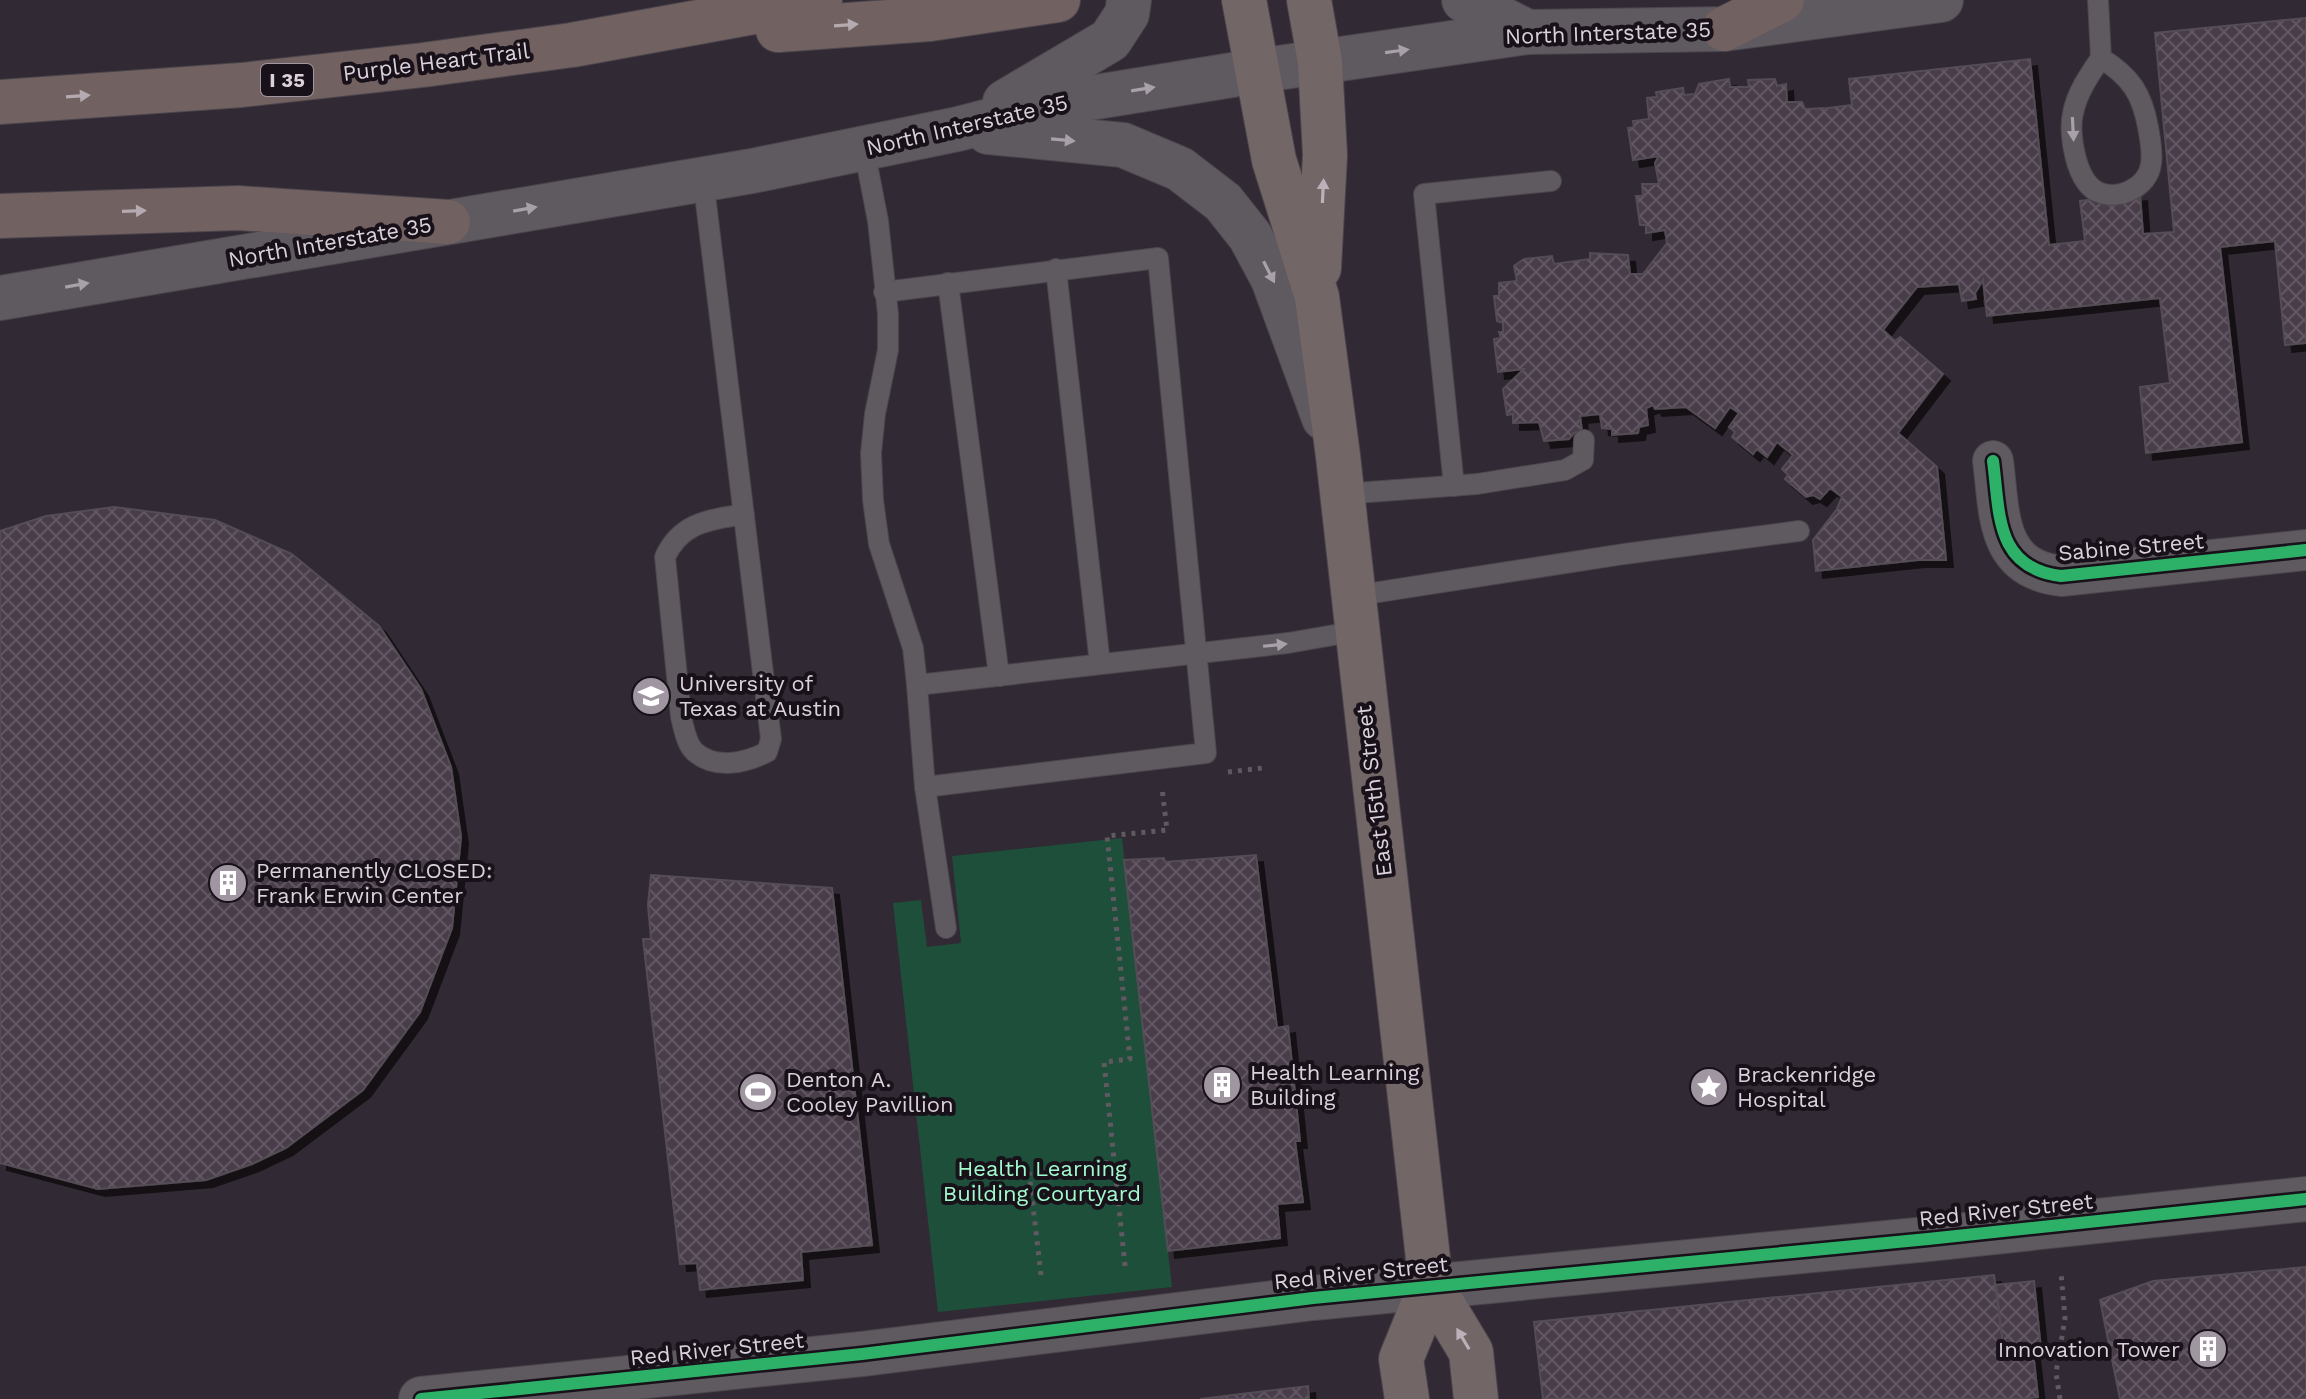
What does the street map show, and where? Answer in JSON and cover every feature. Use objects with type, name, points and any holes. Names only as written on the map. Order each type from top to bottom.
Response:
[{"type":"highway","name":"Purple Heart Trail","points":[[0,102],[242,85],[572,45],[820,0]]},
{"type":"highway","points":[[572,45],[930,19],[1058,0]]},
{"type":"highway","points":[[1724,29],[1782,0]]},
{"type":"highway","points":[[0,216],[238,208],[448,222]]},
{"type":"main road","points":[[958,129],[1110,40],[1127,14],[1129,0]]},
{"type":"main road","name":"East 15th Street","points":[[1244,0],[1274,160],[1317,297],[1340,475],[1431,1285],[1471,1352],[1476,1399]]},
{"type":"main road","name":"East 15th Street","points":[[1309,0],[1320,62],[1325,155],[1317,297]]},
{"type":"main road","points":[[1464,0],[1528,32]]},
{"type":"main road","name":"North Interstate 35","points":[[0,298],[864,149],[1059,103],[1257,71],[1528,32],[1724,29],[1941,0]]},
{"type":"main road","points":[[958,129],[1123,145],[1180,169],[1223,202],[1250,236],[1273,279],[1340,475]]},
{"type":"main road","name":"Red River Street","points":[[421,1399],[862,1354],[1431,1285],[1896,1242],[2306,1199]]},
{"type":"main road","name":"East 15th Street","points":[[1407,1399],[1401,1359],[1431,1285]]},
{"type":"street","name":"Sabine Street","points":[[1993,461],[2002,529],[2010,548],[2023,563],[2040,574],[2061,576],[2306,550]]},
{"type":"lane","points":[[2098,0],[2101,58],[2086,78],[2072,114],[2074,153],[2083,178],[2097,191],[2128,193],[2148,175],[2151,163],[2143,101],[2124,74],[2101,58]]},
{"type":"lane","points":[[864,149],[878,221],[888,314],[888,350],[875,414],[871,453],[873,500],[879,544],[913,648],[925,787],[946,928]]},
{"type":"lane","points":[[703,178],[744,514],[771,739],[767,752],[740,763],[730,763],[711,760],[694,751],[686,738],[681,717],[665,557],[672,541],[685,530],[715,519],[744,514]]},
{"type":"lane","points":[[1454,486],[1424,194],[1551,181]]},
{"type":"lane","points":[[884,292],[1158,258],[1206,753],[925,787]]},
{"type":"lane","points":[[1056,269],[1100,664]]},
{"type":"lane","points":[[948,283],[999,676]]},
{"type":"lane","points":[[1340,475],[1454,486],[1565,470],[1583,460],[1584,440]]},
{"type":"lane","points":[[917,685],[1288,643],[1355,613],[1624,554],[1799,531]]},
{"type":"path","points":[[1219,773],[1263,768]]},
{"type":"path","points":[[1125,1266],[1104,1062],[1130,1059],[1107,836],[1167,830],[1162,780]]},
{"type":"path","points":[[1041,1275],[1029,1172],[1114,1162]]},
{"type":"path","points":[[2060,1399],[2056,1373],[2065,1318],[2061,1273]]},
{"type":"green space","name":"Health Learning Building Courtyard","points":[[1122,838],[1172,1287],[938,1312],[893,903],[921,900],[927,947],[961,943],[952,856]]},
{"type":"building","points":[[2306,18],[2306,343],[2285,345],[2275,241],[2220,247],[2242,442],[2146,453],[2140,387],[2170,383],[2160,298],[1987,316],[1983,280],[1975,293],[1976,299],[1962,301],[1959,284],[1917,287],[1883,330],[1895,341],[1900,337],[1943,374],[1898,433],[1937,467],[1946,560],[1816,571],[1813,540],[1837,509],[1842,497],[1830,488],[1820,499],[1813,495],[1806,497],[1785,479],[1788,475],[1782,469],[1793,455],[1777,442],[1767,457],[1757,449],[1753,454],[1732,437],[1735,432],[1729,427],[1739,413],[1730,407],[1715,428],[1686,407],[1655,409],[1653,405],[1646,408],[1648,425],[1639,427],[1638,433],[1612,435],[1612,429],[1602,428],[1600,414],[1580,416],[1582,431],[1574,433],[1569,439],[1544,441],[1539,422],[1513,423],[1513,414],[1507,415],[1503,389],[1524,369],[1498,372],[1494,339],[1501,338],[1499,332],[1503,332],[1503,323],[1497,321],[1494,296],[1499,296],[1499,283],[1517,281],[1514,266],[1524,259],[1552,256],[1554,264],[1590,259],[1590,253],[1628,255],[1630,274],[1643,274],[1667,243],[1665,230],[1646,233],[1646,225],[1640,225],[1636,196],[1643,196],[1642,184],[1659,184],[1655,163],[1659,156],[1633,160],[1628,128],[1634,127],[1633,121],[1649,119],[1647,98],[1657,97],[1656,92],[1683,88],[1684,95],[1695,94],[1699,84],[1729,79],[1730,87],[1749,87],[1748,80],[1775,79],[1777,86],[1786,84],[1787,102],[1802,102],[1805,109],[1828,108],[1852,105],[1849,79],[2030,59],[2049,245],[2085,241],[2080,201],[2140,194],[2143,234],[2174,232],[2155,33]]},
{"type":"building","name":"Permanently CLOSED: Frank Erwin Center","points":[[114,507],[215,520],[292,554],[379,626],[421,689],[451,767],[461,837],[452,928],[420,1012],[363,1090],[286,1148],[252,1164],[206,1180],[98,1189],[0,1163],[0,531],[46,516]]},
{"type":"building","name":"Health Learning Building","points":[[1256,855],[1277,1028],[1288,1026],[1300,1141],[1295,1141],[1303,1202],[1277,1204],[1280,1238],[1168,1251],[1124,860],[1164,858],[1165,862]]},
{"type":"building","name":"Denton A. Cooley Pavillion","points":[[651,875],[832,888],[872,1245],[801,1252],[803,1280],[700,1290],[697,1263],[680,1264],[643,939],[651,939],[648,905]]},
{"type":"building","name":"Innovation Tower","points":[[2306,1267],[2306,1399],[2120,1399],[2100,1300],[2153,1281]]},
{"type":"building","points":[[1994,1275],[2004,1353],[2033,1351],[2038,1397],[1543,1399],[1534,1322]]},
{"type":"building","points":[[2034,1281],[2041,1349],[2004,1353],[1996,1285]]},
{"type":"building","points":[[1308,1386],[1309,1399],[1200,1399]]},
{"type":"cycle path","points":[[1993,461],[2005,535],[2012,550],[2039,571],[2061,576],[2306,550]]},
{"type":"cycle path","points":[[421,1399],[862,1354],[1313,1298],[2306,1199]]},
{"type":"place","name":"University of Texas at Austin","points":[[651,696]]},
{"type":"place","name":"Permanently CLOSED: Frank Erwin Center","points":[[228,883]]},
{"type":"place","name":"Health Learning Building","points":[[1222,1085]]},
{"type":"place","name":"Brackenridge Hospital","points":[[1709,1087]]},
{"type":"place","name":"Denton A. Cooley Pavillion","points":[[758,1092]]},
{"type":"place","name":"Innovation Tower","points":[[2208,1349]]}]
